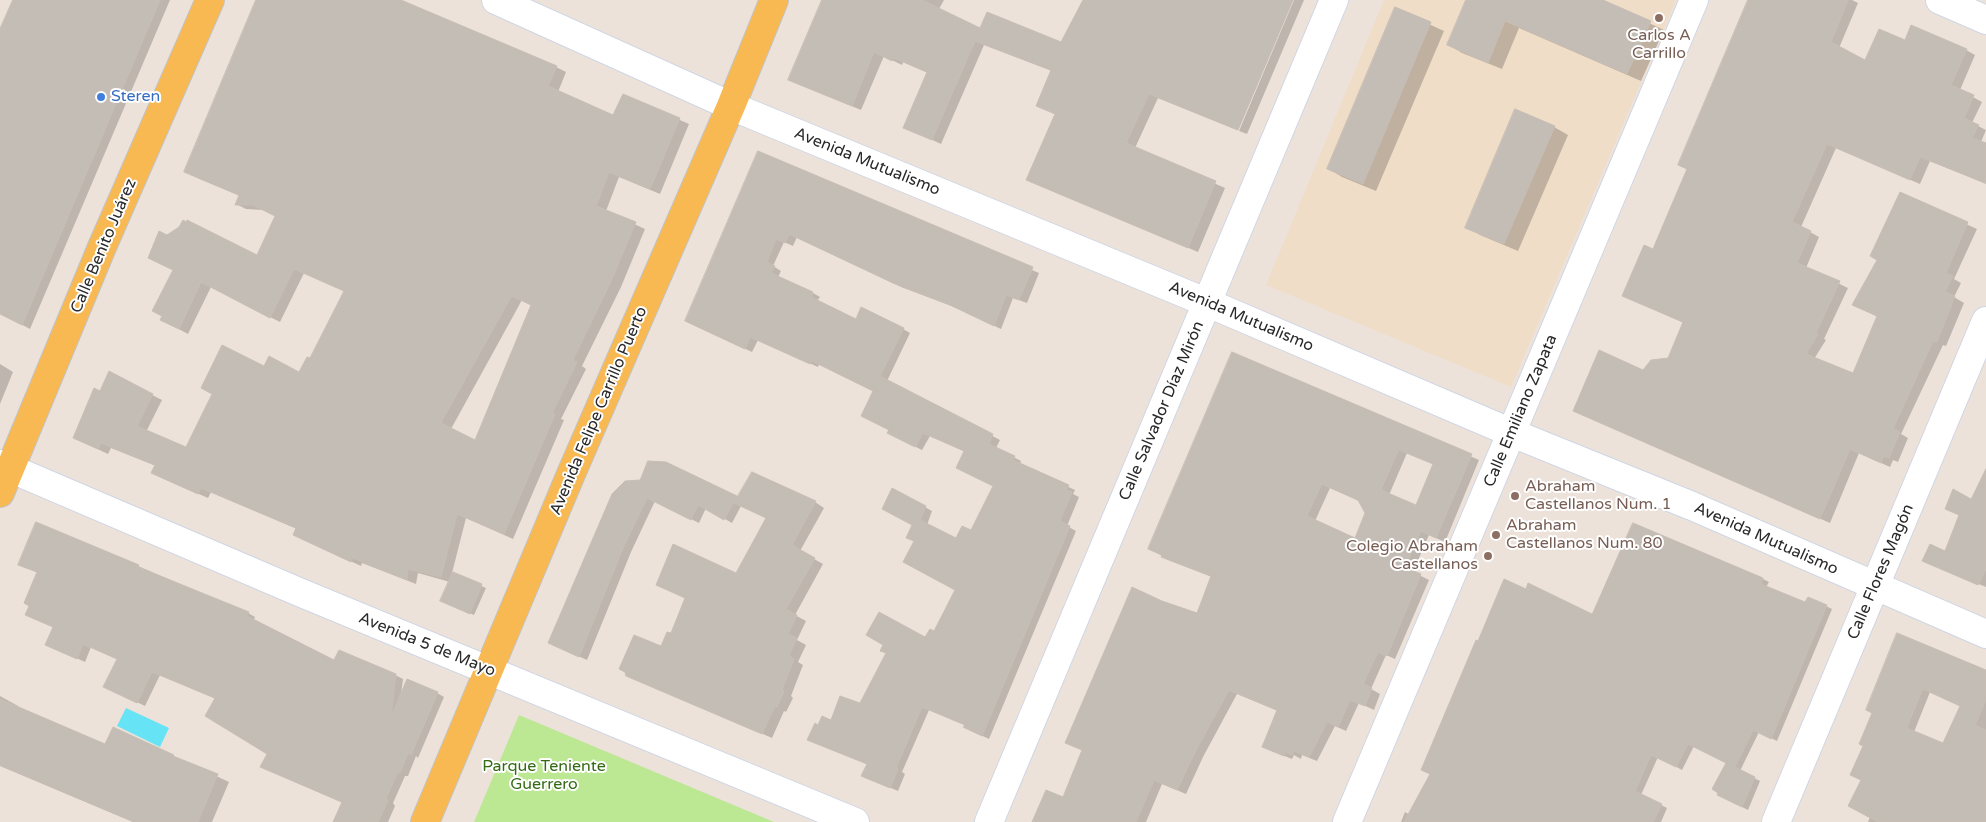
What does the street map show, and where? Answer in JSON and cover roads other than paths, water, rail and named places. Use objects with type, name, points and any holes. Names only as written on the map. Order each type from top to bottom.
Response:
[{"type":"main road","name":"Calle Benito Juárez","points":[[0,493],[5,466],[210,0]]},
{"type":"main road","name":"Avenida Felipe Carrillo Puerto","points":[[425,822],[590,429],[731,106],[774,0]]},
{"type":"street","name":"Avenida Mutualismo","points":[[496,0],[731,106],[1208,303],[1512,433],[1692,506],[1986,634]]},
{"type":"street","name":"Calle Salvador Díaz Mirón","points":[[989,822],[1334,0]]},
{"type":"street","name":"Calle Emiliano Zapata","points":[[1347,822],[1694,0]]},
{"type":"street","points":[[1940,0],[1986,20]]},
{"type":"street","name":"Calle Flores Magón","points":[[1776,822],[1986,321]]},
{"type":"street","name":"Avenida 5 de Mayo","points":[[5,466],[281,584],[855,822]]},
{"type":"water","points":[[126,708],[169,728],[160,747],[117,726]]},
{"type":"place","name":"Carlos A Carrillo","points":[[1659,18]]},
{"type":"place","name":"Steren","points":[[101,97]]},
{"type":"place","name":"Abraham Castellanos Num. 1","points":[[1515,496]]},
{"type":"place","name":"Abraham Castellanos Num. 80","points":[[1496,535]]},
{"type":"place","name":"Colegio Abraham Castellanos","points":[[1488,556]]},
{"type":"park label","name":"Parque Teniente Guerrero","points":[[544,776]]}]
